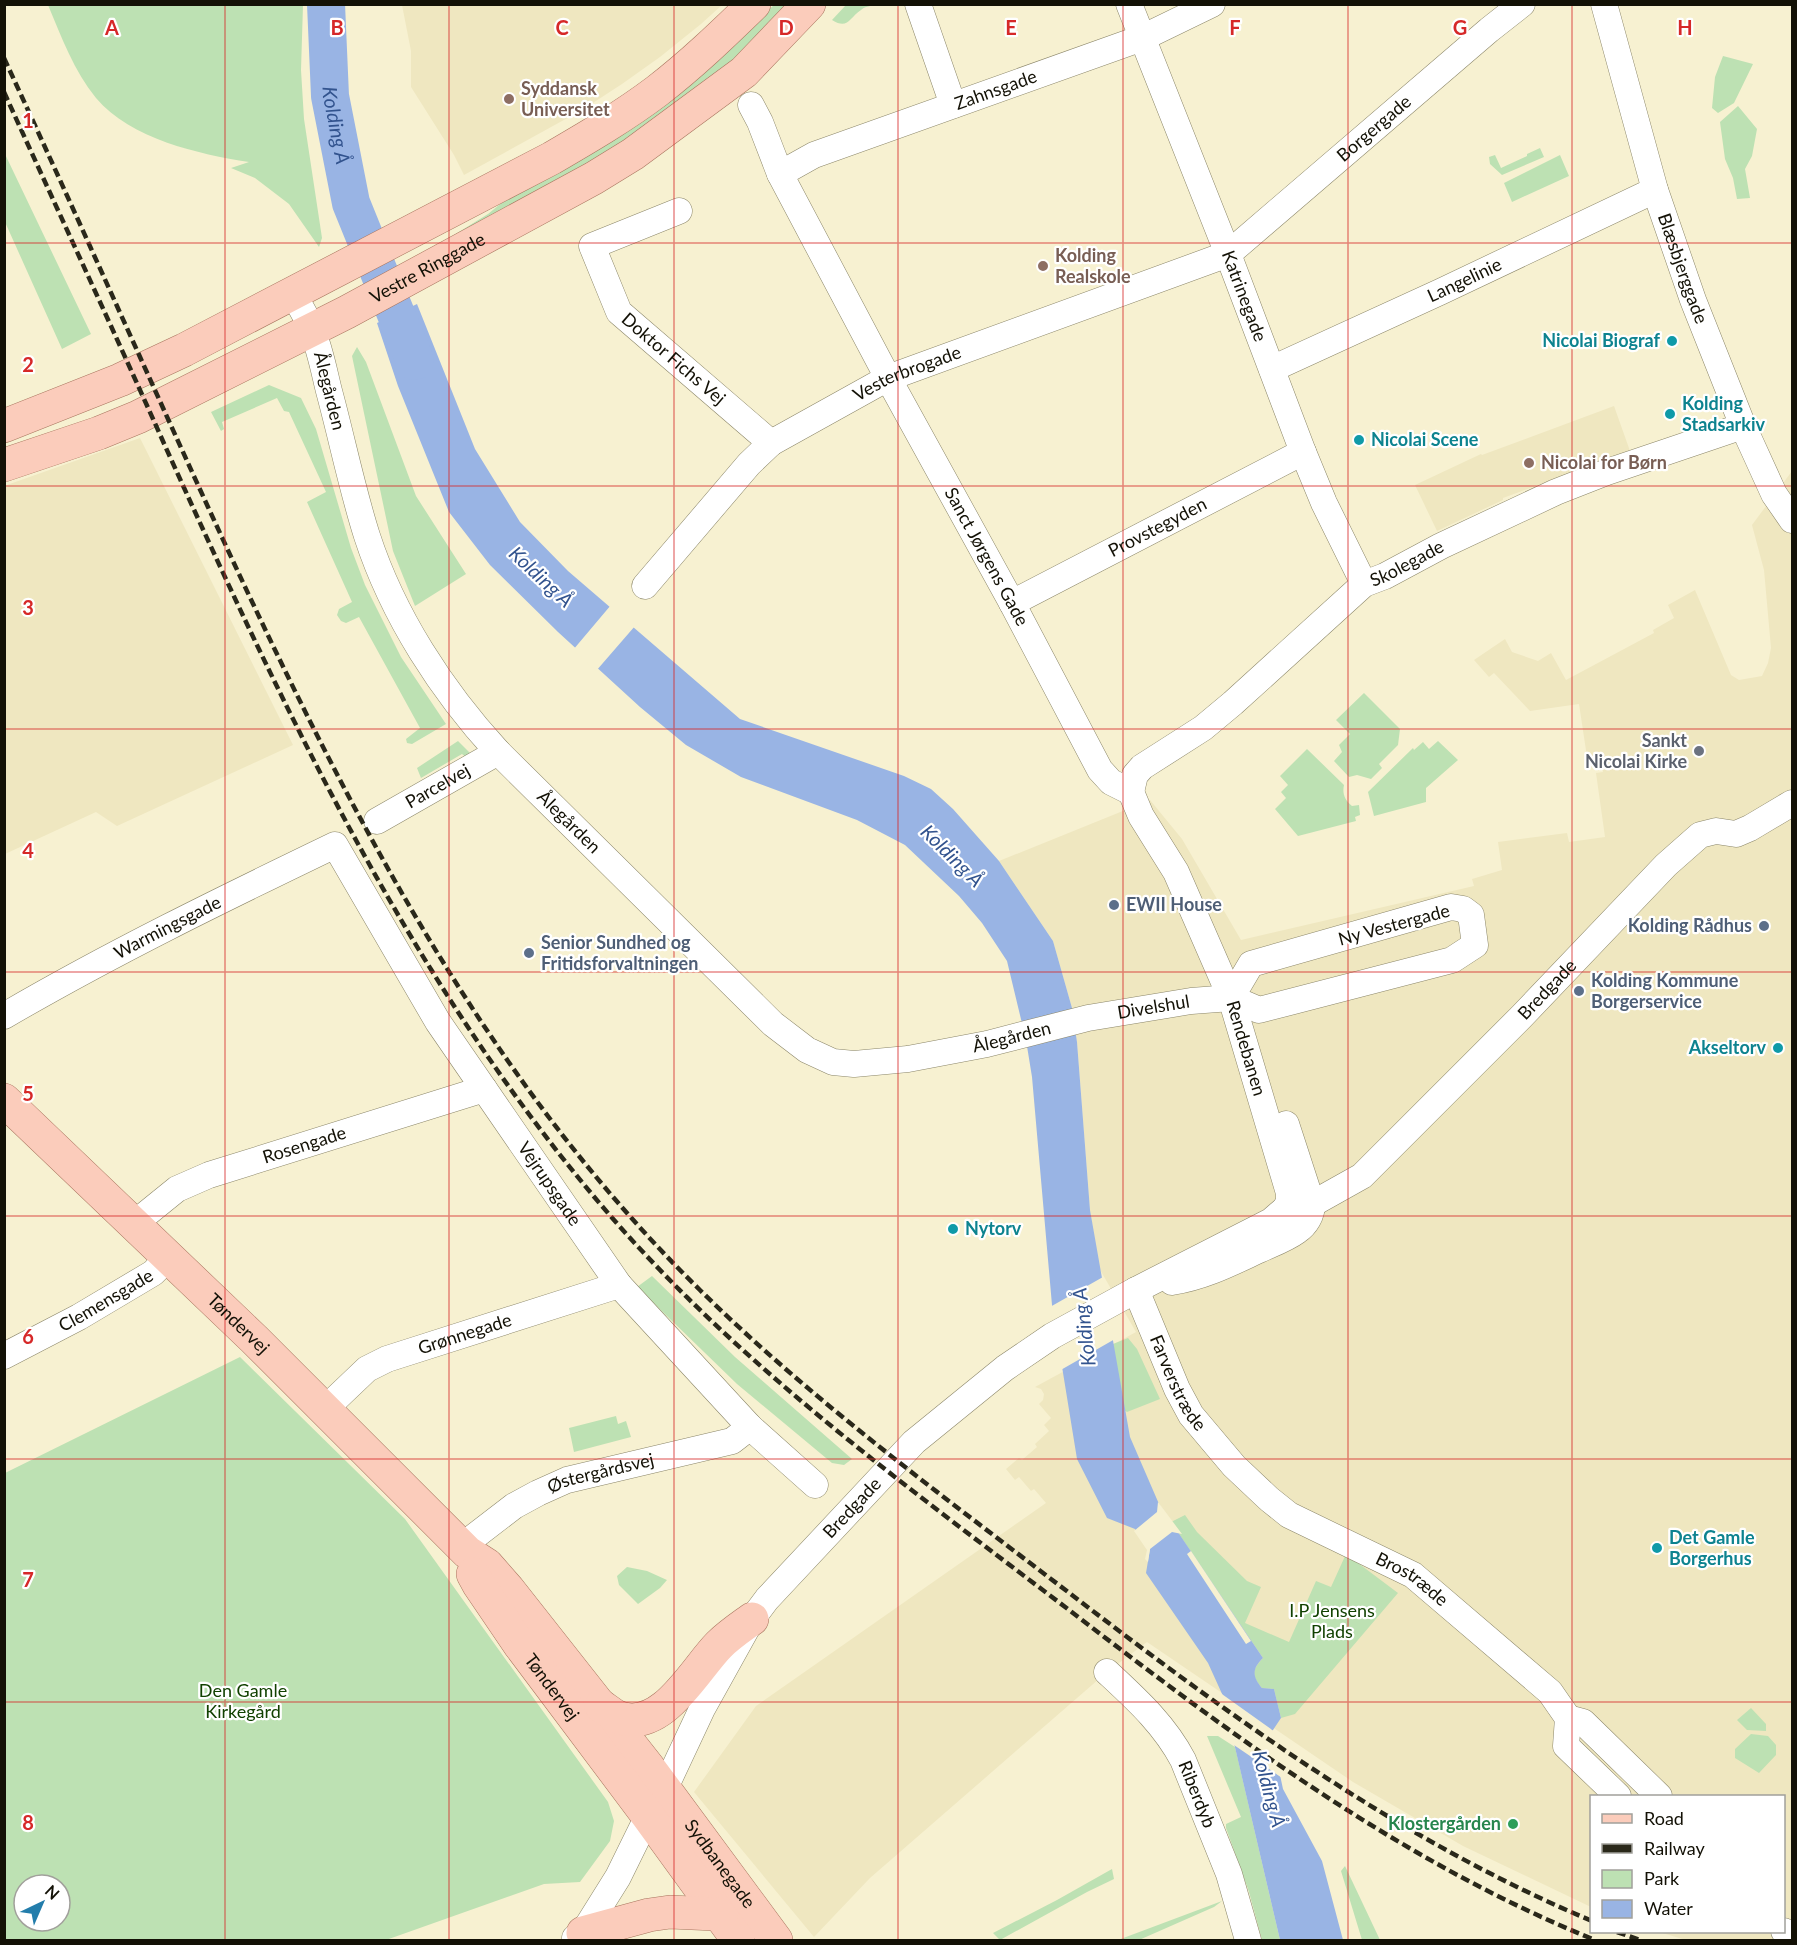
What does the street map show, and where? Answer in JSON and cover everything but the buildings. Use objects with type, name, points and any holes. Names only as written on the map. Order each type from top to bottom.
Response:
[{"type":"main road","points":[[4,426],[130,375],[184,350],[429,224],[590,136],[657,91],[706,51],[754,4]]},
{"type":"main road","name":"Vestre Ringgade","points":[[4,465],[99,433],[138,417],[447,259],[594,178],[633,154],[744,72],[809,4]]},
{"type":"main road","name":"Tøndervej","points":[[4,1100],[135,1223],[464,1549],[487,1565],[601,1706],[656,1803]]},
{"type":"main road","name":"Tøndervej","points":[[464,1549],[479,1585],[519,1644],[656,1803]]},
{"type":"main road","points":[[601,1706],[620,1718],[636,1719],[660,1710],[679,1695],[720,1644],[752,1619]]},
{"type":"main road","name":"Sydbanegade","points":[[656,1803],[730,1929]]},
{"type":"main road","name":"Sydbanegade","points":[[656,1803],[776,1941]]},
{"type":"main road","points":[[577,1937],[628,1919],[670,1912],[715,1914],[730,1929]]},
{"type":"street","points":[[918,4],[953,105]]},
{"type":"street","name":"Katrinegade","points":[[1129,4],[1303,452],[1324,503],[1364,584]]},
{"type":"street","name":"Zahnsgade","points":[[780,174],[814,155],[1142,38],[1212,4]]},
{"type":"street","name":"Borgergade","points":[[1228,254],[1522,4]]},
{"type":"street","name":"Blæsbjerggade","points":[[1604,4],[1655,190],[1693,300],[1743,426],[1774,494],[1792,520]]},
{"type":"street","name":"Sanct Jørgens Gade","points":[[751,105],[780,174],[1100,770],[1111,782],[1131,792]]},
{"type":"street","name":"Langelinie","points":[[1272,369],[1655,190]]},
{"type":"street","name":"Doktor Fichs Vej","points":[[679,211],[592,246],[618,312],[771,443]]},
{"type":"street","name":"Vesterbrogade","points":[[645,586],[749,464],[771,443],[888,378],[1228,254]]},
{"type":"street","name":"Ålegården","points":[[293,293],[312,329],[367,537],[394,604],[407,628],[469,721],[772,1024],[807,1050],[832,1062],[854,1064],[909,1059],[987,1044],[1078,1020]]},
{"type":"street","name":"Skolegade","points":[[1131,792],[1135,775],[1142,767],[1203,728],[1364,584],[1385,576],[1441,546],[1556,492],[1607,472],[1743,426]]},
{"type":"street","name":"Provstegyden","points":[[1012,603],[1303,452]]},
{"type":"street","name":"Parcelvej","points":[[377,821],[498,752]]},
{"type":"street","points":[[1131,792],[1141,816],[1176,872],[1231,998]]},
{"type":"street","name":"Bredgade","points":[[577,1937],[618,1877],[702,1708],[752,1619],[767,1599],[914,1442],[1005,1368],[1052,1336],[1271,1221],[1285,1209],[1311,1204],[1362,1176],[1522,1016],[1666,866],[1700,835],[1716,831],[1736,834],[1792,803]]},
{"type":"street","name":"Warmingsgade","points":[[4,1016],[146,938],[335,845]]},
{"type":"street","name":"Vejrupsgade","points":[[335,845],[438,1022],[619,1285],[750,1427],[815,1485]]},
{"type":"street","name":"Ny Vestergade","points":[[1451,907],[1463,909],[1471,915],[1474,945],[1452,960],[1259,1010],[1231,998],[1251,964],[1451,907]]},
{"type":"street","name":"Divelshul","points":[[1078,1020],[1231,998]]},
{"type":"street","name":"Rendebanen","points":[[1231,998],[1256,1029],[1311,1204]]},
{"type":"street","name":"Rendebanen","points":[[1231,998],[1289,1193],[1289,1202],[1285,1209]]},
{"type":"street","name":"Rosengade","points":[[135,1223],[177,1189],[209,1175],[484,1089]]},
{"type":"street","name":"Bredgade","points":[[1142,1287],[1208,1274],[1283,1238],[1297,1231],[1306,1222],[1312,1210],[1311,1204]]},
{"type":"street","name":"Clemensgade","points":[[4,1356],[79,1317],[153,1274],[169,1257]]},
{"type":"street","name":"Grønnegade","points":[[325,1409],[367,1369],[387,1359],[619,1285]]},
{"type":"street","name":"Farverstræde","points":[[1142,1287],[1177,1389],[1191,1415],[1234,1466]]},
{"type":"street","name":"Østergårdsvej","points":[[464,1549],[489,1524],[514,1506],[567,1480],[732,1441],[750,1427]]},
{"type":"street","name":"Brostræde","points":[[1234,1466],[1288,1515],[1413,1575],[1550,1692],[1568,1718],[1583,1722],[1657,1795]]},
{"type":"street","name":"Riberdyb","points":[[1107,1672],[1152,1714],[1183,1760],[1229,1874],[1248,1941]]},
{"type":"street","points":[[1568,1718],[1566,1746],[1616,1795]]},
{"type":"shaded area","name":"Syddansk Universitet","points":[[402,4],[722,5],[660,57],[622,84],[582,110],[464,175],[411,87],[411,51]]},
{"type":"shaded area","name":"Nicolai for Børn","points":[[1614,406],[1630,451],[1503,498],[1437,531],[1415,485],[1481,454]]},
{"type":"shaded area","points":[[140,438],[293,745],[117,826],[96,812],[5,854],[4,486]]},
{"type":"shaded area","points":[[1792,471],[1792,1940],[1686,1940],[1662,1933],[1785,1933],[1785,1795],[1590,1795],[1590,1907],[1463,1846],[1353,1782],[1147,1642],[1107,1672],[870,1878],[814,1937],[694,1792],[756,1706],[1046,1503],[1034,1489],[1031,1491],[1019,1477],[1015,1480],[1006,1469],[1019,1458],[1022,1460],[1037,1447],[1035,1444],[1049,1431],[1044,1425],[1051,1418],[1039,1404],[1044,1394],[1041,1389],[1035,1387],[1136,1332],[1099,1268],[1090,1210],[1077,1042],[1072,1008],[1053,941],[999,861],[1150,800],[1182,839],[1241,940],[1474,886],[1472,879],[1502,870],[1498,842],[1567,833],[1569,842],[1605,837],[1596,773],[1603,772],[1601,756],[1587,757],[1579,704],[1530,711],[1494,673],[1489,677],[1474,660],[1505,639],[1512,652],[1538,661],[1551,653],[1566,680],[1654,633],[1653,630],[1674,618],[1668,605],[1695,590],[1731,675],[1739,680],[1762,676],[1771,648],[1764,570],[1752,525]]},
{"type":"green space","points":[[48,5],[303,5],[301,70],[304,119],[322,238],[319,247],[289,204],[255,178],[231,168],[249,162],[187,149],[166,142],[146,134],[111,112],[88,88],[69,53]]},
{"type":"green space","points":[[774,5],[795,5],[690,98],[618,148],[441,243],[488,214],[516,191],[724,50]]},
{"type":"green space","points":[[846,5],[875,5],[862,9],[848,22],[842,24],[832,20]]},
{"type":"green space","points":[[1723,56],[1753,64],[1734,103],[1718,113],[1712,108],[1715,77]]},
{"type":"green space","points":[[1738,106],[1757,129],[1752,156],[1745,169],[1750,198],[1737,199],[1733,178],[1725,159],[1720,122]]},
{"type":"green space","points":[[1540,148],[1544,157],[1502,175],[1490,164],[1489,157],[1495,155],[1501,168]]},
{"type":"green space","points":[[4,152],[91,334],[62,349],[5,222]]},
{"type":"green space","points":[[1560,155],[1569,176],[1512,202],[1504,183]]},
{"type":"green space","points":[[357,347],[366,362],[416,496],[466,574],[415,606],[393,551],[352,356]]},
{"type":"green space","points":[[269,385],[301,398],[316,429],[351,548],[365,585],[401,657],[446,724],[412,744],[407,743],[406,739],[420,728],[359,617],[346,623],[341,621],[337,615],[339,609],[352,602],[307,502],[326,492],[289,412],[284,411],[277,398],[222,422],[224,429],[221,431],[211,412]]},
{"type":"green space","points":[[1364,693],[1400,729],[1398,745],[1379,764],[1382,768],[1371,779],[1357,775],[1349,777],[1334,761],[1342,752],[1339,745],[1350,734],[1336,720]]},
{"type":"green space","points":[[458,741],[474,757],[468,759],[462,754],[421,778],[417,768]]},
{"type":"green space","points":[[1438,741],[1458,760],[1426,788],[1426,802],[1374,816],[1368,792],[1413,748],[1414,750],[1423,742],[1429,749]]},
{"type":"green space","points":[[1307,749],[1344,785],[1343,791],[1346,799],[1352,806],[1359,805],[1360,815],[1355,817],[1356,821],[1298,836],[1275,809],[1286,798],[1281,792],[1288,785],[1280,776]]},
{"type":"green space","points":[[652,1276],[735,1357],[852,1459],[844,1465],[832,1463],[737,1384],[637,1287]]},
{"type":"green space","points":[[1128,1338],[1137,1349],[1160,1399],[1127,1412],[1124,1410],[1113,1344]]},
{"type":"green space","name":"Den Gamle Kirkegård","points":[[240,1357],[405,1519],[608,1802],[614,1821],[610,1841],[580,1882],[544,1884],[386,1940],[5,1940],[5,1473]]},
{"type":"green space","points":[[616,1416],[618,1424],[626,1421],[631,1437],[574,1452],[569,1428]]},
{"type":"green space","name":"I.P Jensens Plads","points":[[1185,1515],[1197,1532],[1247,1581],[1261,1587],[1245,1623],[1289,1642],[1316,1581],[1331,1587],[1346,1554],[1398,1593],[1295,1714],[1281,1718],[1274,1689],[1262,1688],[1256,1680],[1255,1669],[1263,1658],[1171,1522]]},
{"type":"green space","points":[[627,1567],[647,1571],[667,1580],[638,1604],[619,1585],[617,1576]]},
{"type":"green space","points":[[1751,1708],[1766,1724],[1766,1731],[1747,1730],[1737,1720]]},
{"type":"green space","points":[[1751,1734],[1768,1736],[1776,1745],[1776,1755],[1759,1773],[1735,1758],[1735,1749]]},
{"type":"green space","points":[[1207,1736],[1218,1736],[1235,1747],[1280,1940],[1262,1940],[1249,1892],[1226,1828],[1226,1824],[1241,1817]]},
{"type":"green space","points":[[1345,1866],[1380,1940],[1362,1940],[1341,1871]]},
{"type":"green space","points":[[1112,1869],[1114,1879],[1000,1940],[993,1933],[1057,1900]]},
{"type":"green space","points":[[1222,1901],[1214,1907],[1139,1940],[1118,1940]]},
{"type":"water","points":[[417,304],[475,449],[520,522],[568,571],[740,719],[904,776],[931,789],[953,809],[999,861],[1053,941],[1072,1008],[1077,1042],[1090,1210],[1130,1437],[1159,1504],[1263,1658],[1255,1669],[1255,1676],[1262,1688],[1274,1689],[1281,1718],[1271,1733],[1283,1789],[1322,1861],[1343,1940],[1280,1940],[1223,1696],[1208,1663],[1146,1573],[1150,1549],[1135,1529],[1107,1518],[1077,1459],[1052,1305],[1032,1077],[1026,1040],[1007,961],[982,923],[959,896],[905,845],[857,820],[741,777],[686,745],[640,707],[558,632],[490,565],[449,512],[398,386],[377,323]]},
{"type":"pier","points":[[611,605],[635,626],[596,671],[573,650]]},
{"type":"pier","points":[[1103,1277],[1115,1339],[1059,1371],[1050,1307]]},
{"type":"pier","points":[[1158,1502],[1182,1534],[1172,1532],[1150,1549],[1148,1562],[1145,1559],[1147,1550],[1134,1531],[1157,1512]]},
{"type":"pier","points":[[1191,1551],[1251,1641],[1246,1644],[1187,1554]]},
{"type":"pier","points":[[1219,1692],[1275,1732],[1285,1780],[1231,1743]]},
{"type":"waterway","name":"Kolding Å","points":[[326,4],[330,96],[351,203],[415,361]]},
{"type":"railway","points":[[4,58],[251,600],[296,693],[392,876],[501,1051],[561,1134],[627,1213],[676,1266],[782,1366],[952,1504],[1129,1639],[1255,1730],[1385,1815],[1521,1889],[1590,1920]]},
{"type":"railway","points":[[4,92],[212,550],[310,752],[362,851],[418,948],[478,1042],[543,1133],[614,1220],[665,1276],[719,1328],[833,1428],[952,1522],[1197,1706],[1259,1751],[1388,1835],[1455,1874],[1524,1909],[1595,1940]]},
{"type":"railway","points":[[1620,1933],[1640,1940]]},
{"type":"place","name":"Syddansk Universitet","points":[[509,99]]},
{"type":"place","name":"Kolding Realskole","points":[[1043,266]]},
{"type":"place","name":"Nicolai Biograf","points":[[1672,341]]},
{"type":"place","name":"Kolding Stadsarkiv","points":[[1670,414]]},
{"type":"place","name":"Nicolai Scene","points":[[1359,440]]},
{"type":"place","name":"Nicolai for Børn","points":[[1529,463]]},
{"type":"place","name":"Sankt Nicolai Kirke","points":[[1699,751]]},
{"type":"place","name":"EWII House","points":[[1114,905]]},
{"type":"place","name":"Kolding Rådhus","points":[[1764,926]]},
{"type":"place","name":"Senior Sundhed og Fritidsforvaltningen","points":[[529,953]]},
{"type":"place","name":"Kolding Kommune Borgerservice","points":[[1579,991]]},
{"type":"place","name":"Akseltorv","points":[[1778,1048]]},
{"type":"place","name":"Nytorv","points":[[953,1229]]},
{"type":"place","name":"Det Gamle Borgerhus","points":[[1657,1548]]},
{"type":"place","name":"Klostergården","points":[[1513,1824]]}]
